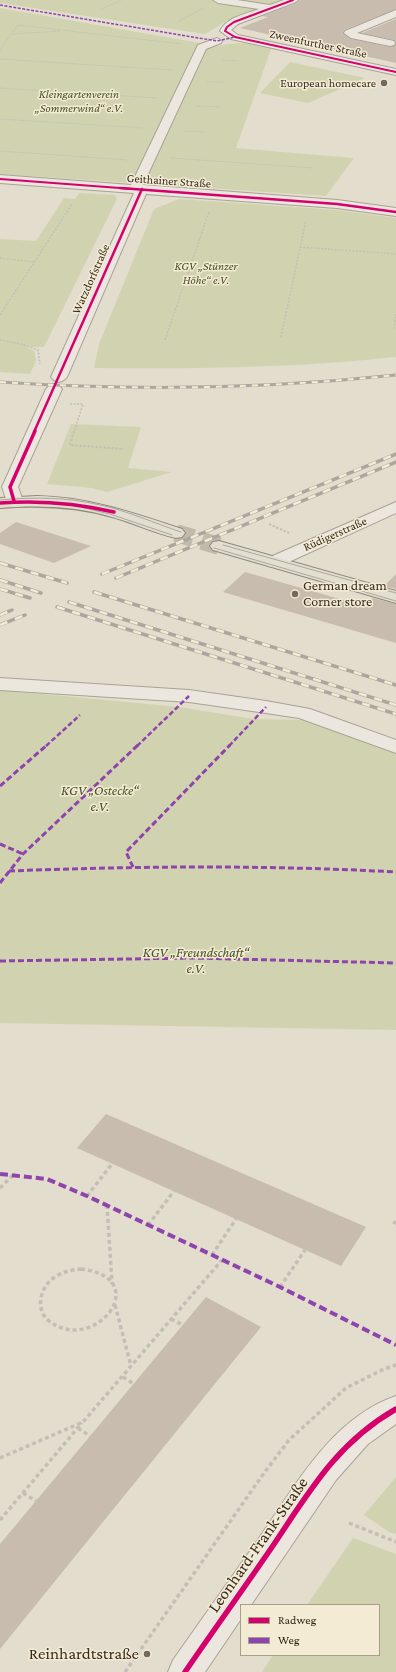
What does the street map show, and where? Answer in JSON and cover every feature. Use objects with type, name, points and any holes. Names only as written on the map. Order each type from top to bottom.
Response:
[{"type":"main road","points":[[7,502],[75,503],[97,507],[176,533]]},
{"type":"main road","points":[[219,546],[396,597]]},
{"type":"street","points":[[219,0],[272,8],[293,0]]},
{"type":"street","name":"Zweenfurther Straße","points":[[272,8],[234,22],[226,27],[225,31],[235,37],[396,72]]},
{"type":"street","points":[[393,44],[350,35],[348,33],[396,13]]},
{"type":"street","points":[[202,47],[217,41]]},
{"type":"street","points":[[376,49],[393,44]]},
{"type":"street","name":"Watzdorfstraße","points":[[7,502],[10,487],[54,389],[138,189],[149,159],[202,47]]},
{"type":"street","points":[[349,61],[363,55]]},
{"type":"street","name":"Geithainer Straße","points":[[0,179],[337,204],[396,212]]},
{"type":"street","points":[[379,209],[396,201]]},
{"type":"street","name":"Rüdigerstraße","points":[[274,562],[396,507]]},
{"type":"street","points":[[0,684],[189,696],[266,707],[303,714],[396,747]]},
{"type":"street","name":"Leonhard-Frank-Straße","points":[[185,1672],[301,1504],[341,1451],[367,1426],[396,1409]]},
{"type":"path","points":[[102,9],[121,0]]},
{"type":"path","points":[[179,21],[219,0]]},
{"type":"path","points":[[0,50],[18,25],[202,47]]},
{"type":"path","points":[[12,34],[68,30]]},
{"type":"path","points":[[0,59],[191,71]]},
{"type":"path","points":[[0,88],[177,102],[221,107]]},
{"type":"path","points":[[0,119],[204,132]]},
{"type":"path","points":[[0,151],[313,168]]},
{"type":"path","points":[[165,340],[214,195]]},
{"type":"path","points":[[281,337],[310,202]]},
{"type":"path","points":[[0,315],[72,204]]},
{"type":"path","points":[[300,247],[396,254]]},
{"type":"path","points":[[0,258],[35,262]]},
{"type":"path","points":[[394,328],[396,314]]},
{"type":"path","points":[[0,340],[29,347]]},
{"type":"path","points":[[54,389],[83,404],[70,445],[124,448]]},
{"type":"path","points":[[269,524],[291,533]]},
{"type":"path","points":[[87,1196],[112,1164]]},
{"type":"path","points":[[0,1188],[13,1176]]},
{"type":"path","points":[[148,1225],[174,1191]]},
{"type":"path","points":[[107,1205],[112,1285]]},
{"type":"path","points":[[212,1255],[236,1219]]},
{"type":"path","points":[[280,1287],[305,1250]]},
{"type":"path","points":[[0,1520],[222,1260]]},
{"type":"path","points":[[115,1305],[110,1315],[101,1323],[89,1328],[77,1330],[66,1329],[55,1325],[47,1318],[42,1309],[40,1300],[42,1291],[48,1282],[57,1275],[69,1270],[81,1269],[93,1271],[104,1276],[112,1285],[116,1294],[115,1305],[131,1367]]},
{"type":"path","points":[[171,1319],[183,1325]]},
{"type":"path","points":[[125,1672],[264,1473],[289,1440],[346,1388],[384,1368],[396,1365]]},
{"type":"path","points":[[123,1376],[134,1384]]},
{"type":"path","points":[[0,1458],[83,1422]]},
{"type":"path","points":[[78,1428],[90,1436]]},
{"type":"path","points":[[23,1493],[36,1501]]},
{"type":"path","points":[[349,1523],[396,1542]]},
{"type":"green space","points":[[0,0],[282,0],[227,21],[205,34],[0,3]]},
{"type":"green space","name":"Kleingartenverein „Sommerwind“ e.V.","points":[[0,8],[217,46],[244,43],[271,49],[236,148],[354,158],[326,196],[0,174]]},
{"type":"green space","points":[[290,62],[365,78],[308,103],[260,93]]},
{"type":"green space","points":[[79,193],[115,195],[117,199],[44,347],[26,347],[34,351],[36,361],[30,374],[0,372],[0,239],[36,241],[64,198],[75,199]]},
{"type":"green space","name":"KGV „Stünzer Höhe“ e.V.","points":[[179,199],[337,210],[396,218],[396,357],[283,366],[94,368],[99,344],[154,209]]},
{"type":"green space","points":[[71,424],[141,427],[128,468],[172,472],[107,492],[92,488],[47,484]]},
{"type":"green space","points":[[0,690],[179,707],[254,719],[304,720],[396,754],[396,1030],[0,1023]]},
{"type":"green space","points":[[396,1477],[396,1534],[389,1532],[364,1515]]},
{"type":"green space","points":[[353,1538],[396,1554],[396,1672],[262,1672],[272,1656],[380,1656],[380,1604],[308,1604]]},
{"type":"building","points":[[300,0],[396,0],[396,9],[344,30],[343,33],[351,39],[390,47],[396,44],[396,63],[240,28],[268,17],[262,16],[297,3]]},
{"type":"building","points":[[396,19],[396,42],[394,40],[362,33]]},
{"type":"building","points":[[16,522],[91,546],[54,563],[0,544],[0,533]]},
{"type":"building","points":[[245,572],[364,606],[373,598],[396,604],[396,643],[223,592]]},
{"type":"building","points":[[396,574],[396,589],[384,586]]},
{"type":"building","points":[[106,1114],[366,1227],[341,1266],[77,1148]]},
{"type":"building","points":[[206,1297],[261,1327],[0,1649],[0,1544]]},
{"type":"tunnel","points":[[176,533],[219,546]]},
{"type":"tram line","points":[[0,500],[50,498],[88,502],[121,510],[181,532]]},
{"type":"tram line","points":[[84,508],[110,514],[172,535]]},
{"type":"tram line","points":[[223,545],[396,593]]},
{"type":"tram line","points":[[214,548],[396,601]]},
{"type":"railway","points":[[0,382],[99,387],[198,387],[248,386],[347,380],[396,375]]},
{"type":"railway","points":[[102,574],[396,454]]},
{"type":"railway","points":[[116,578],[396,462]]},
{"type":"railway","points":[[0,563],[67,583]]},
{"type":"railway","points":[[0,580],[41,593]]},
{"type":"railway","points":[[0,589],[30,598]]},
{"type":"railway","points":[[94,592],[396,685]]},
{"type":"railway","points":[[69,602],[396,705]]},
{"type":"railway","points":[[57,607],[396,714]]},
{"type":"railway","points":[[0,615],[12,610]]},
{"type":"railway","points":[[0,625],[25,615]]},
{"type":"marked path","points":[[0,5],[217,41],[235,37]]},
{"type":"marked path","points":[[0,883],[23,854],[189,696]]},
{"type":"marked path","points":[[133,867],[126,852],[266,707]]},
{"type":"marked path","points":[[0,786],[80,715]]},
{"type":"marked path","points":[[0,844],[23,854]]},
{"type":"marked path","points":[[9,871],[106,868],[251,867],[348,869],[396,872]]},
{"type":"marked path","points":[[0,961],[192,958],[396,963]]},
{"type":"marked path","points":[[0,1174],[47,1179],[87,1196],[280,1287],[396,1345]]},
{"type":"cycle path","points":[[293,0],[234,22],[227,27],[225,31],[235,37],[396,72]]},
{"type":"cycle path","points":[[0,179],[337,204],[396,212]]},
{"type":"cycle path","points":[[14,501],[10,487],[142,189]]},
{"type":"cycle path","points":[[0,503],[29,501],[58,502],[114,512]]},
{"type":"cycle path","points":[[185,1672],[325,1470],[357,1435],[376,1420],[396,1409]]},
{"type":"place","name":"European homecare","points":[[384,83]]},
{"type":"place","name":"German dream Corner store","points":[[295,594]]},
{"type":"place","name":"Reinhardtstraße","points":[[147,1654]]},
{"type":"park label","name":"KGV „Ostecke“ e.V.","points":[[100,800]]},
{"type":"park label","name":"KGV „Freundschaft“ e.V.","points":[[196,962]]}]
